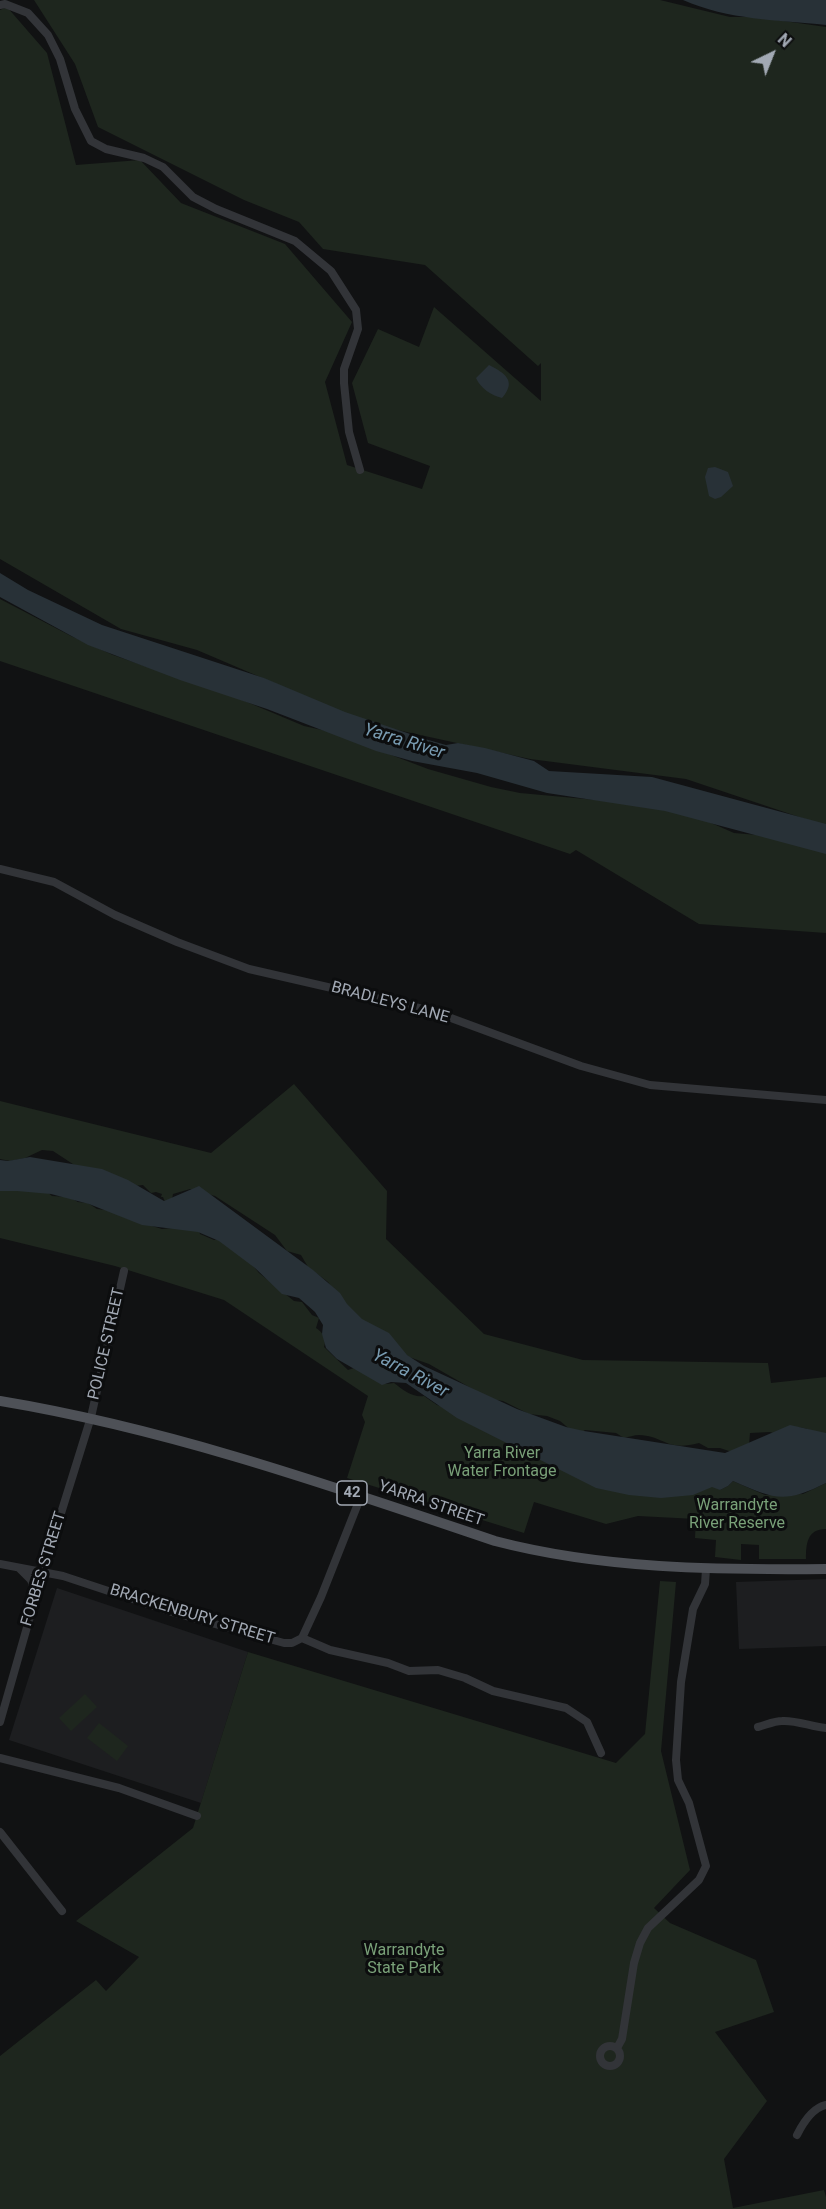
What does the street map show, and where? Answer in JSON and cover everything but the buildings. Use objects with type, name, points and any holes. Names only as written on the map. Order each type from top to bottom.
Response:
[{"type":"main road","name":"YARRA STREET","points":[[0,1401],[91,1418],[245,1459],[535,1552],[578,1559],[706,1569],[826,1569]]},
{"type":"street","points":[[3,3],[28,14],[48,35],[60,59],[75,110],[92,141],[106,149],[144,158],[163,167],[193,197],[216,209],[295,241],[331,271],[356,310],[358,329],[344,369],[344,383],[349,432],[360,470]]},
{"type":"street","name":"BRADLEYS LANE","points":[[0,869],[54,882],[115,915],[177,942],[249,969],[432,1011],[581,1066],[650,1085],[826,1100]]},
{"type":"street","name":"POLICE STREET","points":[[91,1418],[124,1271]]},
{"type":"street","name":"FORBES STREET","points":[[0,1722],[43,1571],[91,1418]]},
{"type":"street","points":[[302,1638],[330,1576],[361,1496]]},
{"type":"street","name":"BRACKENBURY STREET","points":[[0,1564],[43,1571],[284,1643],[292,1643],[302,1638],[330,1650],[378,1660],[409,1671],[438,1670],[465,1678],[493,1691],[566,1708],[587,1722],[602,1753]]},
{"type":"street","points":[[17,1567],[31,1580],[36,1595]]},
{"type":"street","points":[[616,2048],[622,2039],[634,1963],[640,1943],[648,1928],[699,1880],[706,1866],[689,1803],[678,1780],[676,1760],[681,1682],[693,1609],[705,1584],[706,1569]]},
{"type":"street","points":[[758,1727],[780,1720],[826,1728]]},
{"type":"street","points":[[0,1758],[119,1788],[197,1816]]},
{"type":"street","points":[[0,1832],[62,1911]]},
{"type":"street","points":[[797,2135],[804,2121],[821,2106],[826,2105]]},
{"type":"shaded area","points":[[826,1579],[826,1646],[739,1649],[736,1582]]},
{"type":"shaded area","points":[[57,1588],[248,1652],[201,1803],[9,1740]]},
{"type":"green space","points":[[34,0],[660,0],[730,17],[756,17],[826,27],[826,826],[686,779],[530,759],[370,724],[197,650],[121,629],[0,559],[0,10],[7,7],[47,53],[76,165],[140,160],[181,203],[285,244],[352,322],[325,382],[347,465],[422,489],[430,466],[368,443],[352,383],[378,329],[419,347],[434,307],[541,401],[541,363],[538,366],[425,265],[323,249],[299,222],[244,200],[98,127],[75,64]]},
{"type":"green space","points":[[0,599],[113,655],[235,697],[304,726],[331,732],[428,769],[520,793],[651,805],[709,822],[734,833],[769,836],[826,851],[826,933],[699,924],[576,850],[570,854],[0,661]]},
{"type":"green space","points":[[294,1084],[387,1191],[386,1239],[484,1334],[583,1360],[768,1363],[771,1383],[826,1377],[826,1441],[802,1428],[776,1434],[750,1433],[749,1445],[732,1452],[720,1448],[708,1448],[699,1443],[672,1445],[648,1436],[637,1435],[624,1438],[616,1433],[585,1430],[579,1434],[560,1421],[547,1416],[529,1414],[503,1401],[490,1399],[429,1364],[409,1357],[353,1316],[328,1282],[308,1267],[301,1255],[287,1251],[275,1235],[215,1196],[190,1189],[173,1194],[172,1199],[165,1202],[161,1197],[162,1194],[151,1193],[143,1185],[126,1187],[82,1170],[53,1151],[42,1150],[25,1158],[10,1161],[0,1159],[0,1101],[211,1153]]},
{"type":"green space","points":[[0,1185],[47,1192],[52,1196],[69,1197],[78,1202],[88,1203],[97,1209],[114,1211],[126,1218],[162,1229],[182,1227],[198,1229],[200,1234],[214,1240],[230,1237],[259,1273],[294,1301],[302,1302],[312,1315],[319,1318],[316,1328],[324,1336],[324,1347],[348,1370],[354,1368],[386,1384],[394,1383],[408,1393],[424,1396],[437,1405],[715,1486],[720,1490],[733,1481],[765,1495],[803,1494],[826,1483],[826,1529],[815,1532],[809,1538],[806,1559],[759,1559],[759,1545],[741,1544],[741,1560],[715,1557],[716,1540],[695,1538],[696,1519],[638,1516],[606,1524],[534,1502],[524,1533],[347,1478],[365,1422],[362,1415],[368,1396],[224,1300],[115,1266],[0,1238]]},
{"type":"green space","name":"Warrandyte State Park","points":[[660,1581],[676,1582],[661,1751],[690,1870],[654,1908],[670,1923],[756,1960],[774,2012],[715,2032],[767,2101],[724,2159],[733,2208],[824,2190],[826,2209],[0,2209],[0,2056],[96,1980],[106,1991],[139,1957],[76,1921],[193,1828],[248,1652],[616,1763],[645,1734]]},
{"type":"green space","points":[[85,1694],[97,1707],[71,1731],[59,1718]]},
{"type":"green space","points":[[99,1723],[128,1746],[117,1761],[87,1738]]},
{"type":"water","points":[[683,0],[826,0],[826,25],[735,15],[700,7]]},
{"type":"water","points":[[489,365],[504,374],[509,382],[509,387],[502,398],[487,391],[476,378]]},
{"type":"water","points":[[715,467],[728,472],[733,486],[721,497],[715,499],[709,496],[705,477],[708,468]]},
{"type":"water","name":"Yarra River","points":[[0,573],[28,590],[102,625],[264,678],[345,712],[425,739],[446,745],[458,743],[485,748],[534,761],[549,771],[652,777],[826,824],[826,854],[665,811],[547,793],[477,773],[412,761],[376,751],[88,645],[0,597]]},
{"type":"water","name":"Yarra River","points":[[30,1157],[102,1169],[128,1180],[164,1201],[199,1186],[313,1270],[340,1293],[362,1319],[389,1333],[407,1355],[424,1366],[517,1409],[566,1427],[584,1431],[725,1453],[790,1425],[826,1433],[826,1483],[800,1494],[779,1497],[759,1492],[733,1481],[720,1490],[712,1487],[693,1495],[661,1498],[629,1495],[596,1488],[457,1418],[406,1383],[391,1382],[382,1385],[337,1359],[326,1348],[322,1334],[323,1325],[315,1312],[299,1298],[282,1294],[255,1268],[219,1241],[198,1232],[142,1225],[89,1204],[51,1194],[0,1191],[0,1160]]},
{"type":"park label","name":"Yarra River Water Frontage","points":[[502,1463]]},
{"type":"park label","name":"Warrandyte River Reserve","points":[[737,1515]]}]
